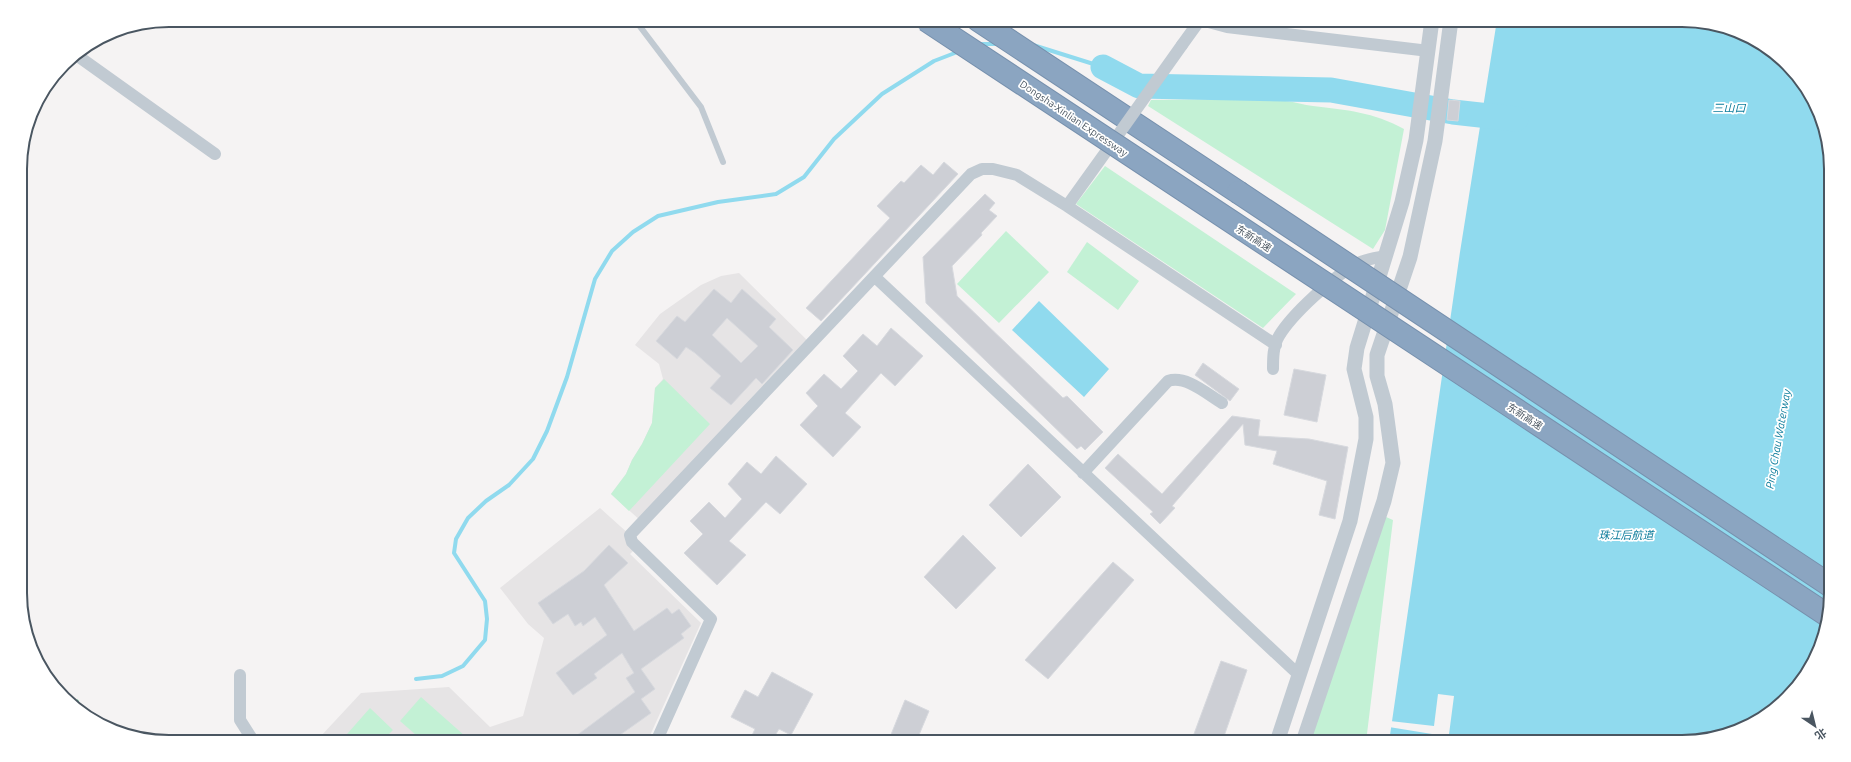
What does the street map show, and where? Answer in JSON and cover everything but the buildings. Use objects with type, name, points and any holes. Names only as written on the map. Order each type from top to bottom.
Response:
[{"type":"highway","name":"东新高速","points":[[937,27],[1823,612]]},
{"type":"highway","points":[[989,27],[1824,581]]},
{"type":"street","points":[[1067,206],[1195,27]]},
{"type":"street","points":[[1227,27],[1429,51]]},
{"type":"street","points":[[1279,735],[1354,506],[1366,439],[1366,417],[1354,369],[1357,348],[1402,202],[1416,140],[1424,92],[1431,27]]},
{"type":"street","points":[[1305,735],[1384,501],[1393,463],[1386,412],[1377,376],[1377,355],[1410,257],[1435,141],[1450,27]]},
{"type":"street","points":[[80,58],[214,154]]},
{"type":"street","points":[[659,735],[711,618],[632,542],[630,535],[971,174],[982,169],[1004,170],[1017,175],[1067,206],[1276,345]]},
{"type":"street","points":[[1272,369],[1278,337],[1294,316],[1341,275],[1356,264],[1386,256]]},
{"type":"street","points":[[875,277],[1299,675]]},
{"type":"street","points":[[1083,472],[1168,381],[1174,379],[1195,386],[1222,403]]},
{"type":"street","points":[[240,675],[240,720],[250,735]]},
{"type":"lane","points":[[640,27],[701,108],[723,162]]},
{"type":"path","points":[[77,701],[80,699]]},
{"type":"shaded area","points":[[739,273],[811,344],[642,522],[611,494],[626,474],[652,423],[655,388],[663,379],[659,364],[635,345],[660,314],[701,285],[721,276]]},
{"type":"shaded area","points":[[600,508],[630,535],[637,547],[630,554],[701,623],[650,735],[322,735],[361,693],[449,687],[490,727],[523,716],[544,638],[528,624],[500,588]]},
{"type":"green space","points":[[1236,99],[1286,101],[1371,115],[1393,123],[1404,129],[1385,230],[1373,249],[1148,106],[1151,100]]},
{"type":"green space","points":[[1105,166],[1296,294],[1263,328],[1076,204]]},
{"type":"green space","points":[[1006,231],[1049,272],[999,323],[957,284]]},
{"type":"green space","points":[[1087,242],[1139,281],[1118,310],[1067,272]]},
{"type":"green space","points":[[664,379],[710,424],[629,511],[611,494],[626,474],[652,423],[655,388]]},
{"type":"green space","points":[[1379,514],[1393,520],[1367,735],[1305,735]]},
{"type":"green space","points":[[421,697],[464,735],[416,735],[400,721]]},
{"type":"green space","points":[[370,708],[393,730],[388,735],[346,735]]},
{"type":"water","name":"珠江后航道","points":[[1496,27],[1701,28],[1737,38],[1753,46],[1769,56],[1783,68],[1795,82],[1813,114],[1819,132],[1824,159],[1824,603],[1819,630],[1813,648],[1805,664],[1795,680],[1783,694],[1769,706],[1737,724],[1719,730],[1692,735],[1390,735],[1460,252]]},
{"type":"water","points":[[1039,301],[1109,369],[1084,397],[1012,330]]},
{"type":"pier","points":[[1438,694],[1454,696],[1449,735],[1432,735],[1389,727],[1390,721],[1434,726]]},
{"type":"waterway","points":[[977,44],[998,44]]},
{"type":"waterway","points":[[1033,45],[1103,67]]},
{"type":"waterway","points":[[416,679],[442,676],[463,666],[485,640],[487,619],[485,601],[454,553],[456,539],[468,518],[486,501],[509,485],[533,459],[547,431],[567,377],[595,279],[612,251],[633,232],[658,216],[718,202],[776,194],[804,177],[834,139],[882,94],[934,61],[960,51]]},
{"type":"waterway","points":[[1103,67],[1139,86],[1331,90],[1453,112],[1516,119]]},
{"type":"water label","name":"三山口","points":[[1729,108]]},
{"type":"water label","name":"Ping Chau Waterway","points":[[1778,439]]}]
